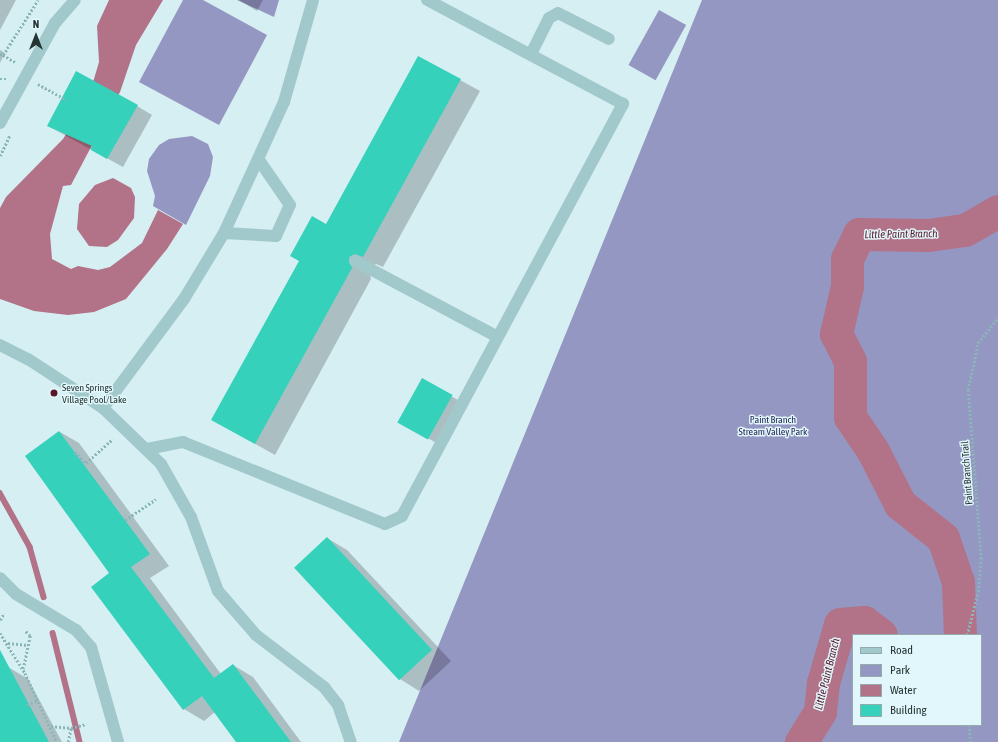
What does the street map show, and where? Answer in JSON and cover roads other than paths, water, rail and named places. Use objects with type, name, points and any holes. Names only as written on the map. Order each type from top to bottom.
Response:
[{"type":"lane","points":[[0,124],[55,23],[75,0]]},
{"type":"lane","points":[[103,408],[184,299],[224,233],[260,160],[284,102],[313,0]]},
{"type":"lane","points":[[147,449],[183,442],[386,524],[402,516],[471,390],[496,336],[525,290],[623,104],[427,0]]},
{"type":"lane","points":[[531,54],[549,18],[558,13],[609,39]]},
{"type":"lane","points":[[224,233],[276,236],[290,205],[260,160]]},
{"type":"lane","points":[[355,261],[496,336]]},
{"type":"lane","points":[[0,345],[28,359],[103,408],[147,449],[175,486],[218,591],[256,635],[324,687],[338,705],[351,742]]},
{"type":"lane","points":[[0,578],[16,594],[76,630],[90,647],[118,742]]},
{"type":"water","points":[[109,0],[163,0],[136,45],[120,92],[71,185],[63,186],[50,234],[52,259],[71,269],[78,266],[98,270],[110,267],[142,243],[158,210],[183,224],[167,249],[126,299],[94,312],[68,315],[34,311],[0,299],[0,208],[6,197],[63,139],[75,120],[94,79],[99,62],[97,26]]},
{"type":"water","points":[[113,178],[131,188],[135,197],[134,218],[118,240],[107,247],[89,246],[77,229],[79,204],[95,185]]},
{"type":"waterway","name":"Little Paint Branch","points":[[960,634],[958,582],[943,538],[900,504],[873,451],[850,417],[850,361],[836,334],[847,286],[847,259],[859,234],[928,235],[965,230],[998,211]]},
{"type":"waterway","points":[[0,493],[30,547],[44,597]]},
{"type":"waterway","name":"Little Paint Branch","points":[[801,742],[820,711],[823,683],[840,624],[864,622],[880,634]]},
{"type":"waterway","points":[[53,633],[80,742]]},
{"type":"place","name":"Seven Springs Village Pool/Lake","points":[[54,393]]},
{"type":"park label","name":"Paint Branch Stream Valley Park","points":[[773,424]]}]
